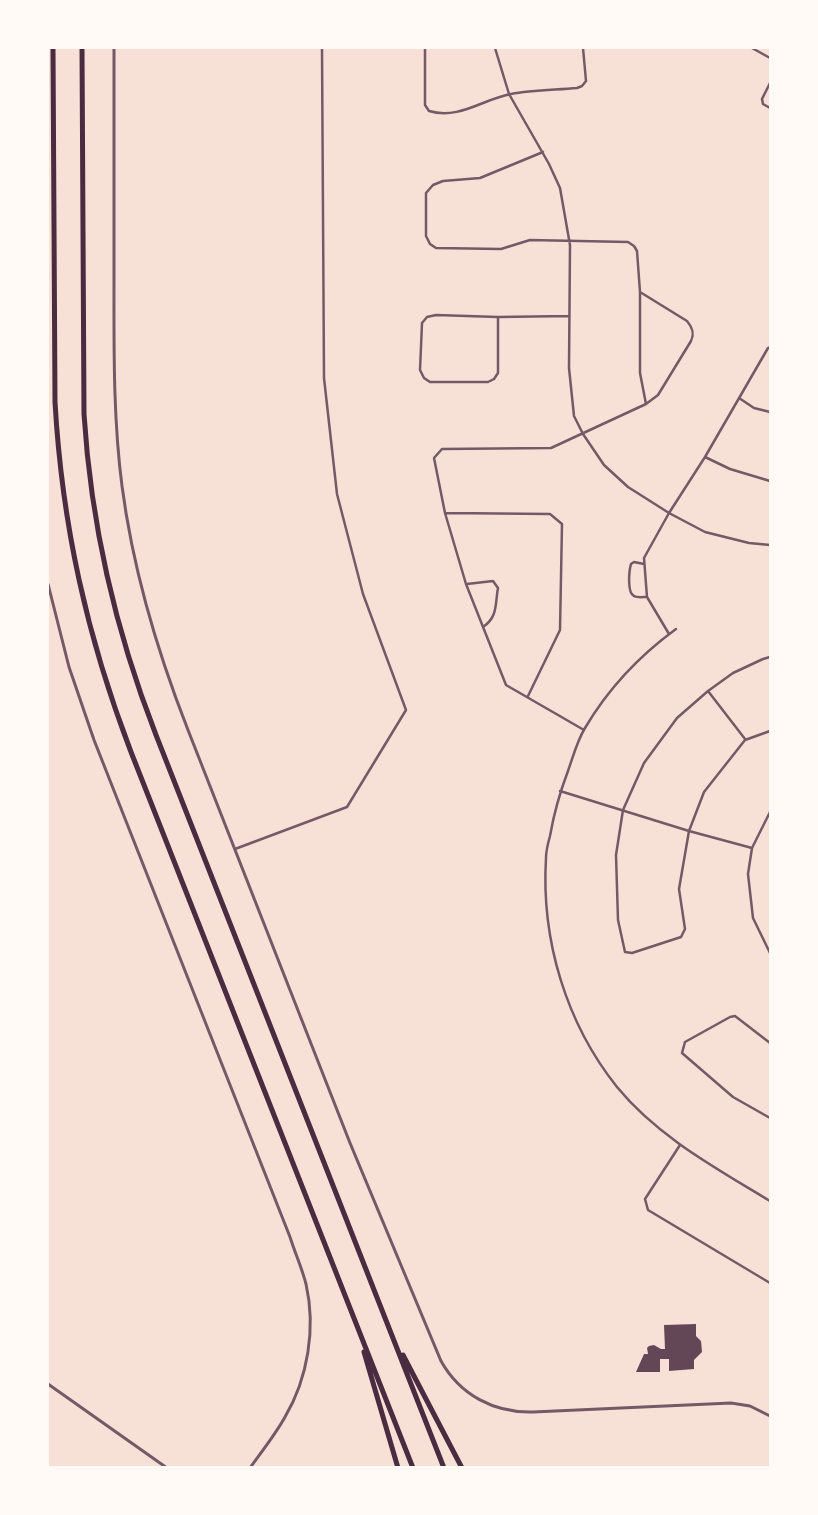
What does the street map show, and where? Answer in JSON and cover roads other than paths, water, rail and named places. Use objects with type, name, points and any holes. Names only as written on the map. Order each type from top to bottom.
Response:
[{"type":"highway","points":[[53,48],[55,402],[66,514],[84,604],[101,668],[128,744],[413,1468]]},
{"type":"highway","points":[[82,48],[83,399],[93,508],[108,583],[122,637],[144,704],[444,1468]]},
{"type":"highway","points":[[357,1325],[398,1468]]},
{"type":"highway","points":[[388,1326],[462,1468]]},
{"type":"street","points":[[114,48],[115,393],[118,452],[126,511],[144,598],[164,666],[235,849],[358,1160],[441,1361],[457,1383],[471,1395],[503,1410],[516,1412],[734,1403],[750,1406],[770,1416]]},
{"type":"street","points":[[235,849],[347,807],[406,710],[363,594],[337,494],[324,378],[322,48]]},
{"type":"street","points":[[425,48],[425,105],[429,111],[435,112],[463,111],[509,94],[582,86],[586,81],[583,48]]},
{"type":"street","points":[[495,48],[509,94],[543,152],[560,188],[570,242],[569,368],[574,416],[583,434],[604,465],[628,488],[669,513],[705,532],[749,543],[770,545]]},
{"type":"street","points":[[752,48],[770,58]]},
{"type":"street","points":[[770,83],[762,98],[763,104],[770,108]]},
{"type":"street","points":[[543,152],[480,178],[443,181],[433,185],[426,193],[426,236],[430,244],[436,248],[502,249],[530,240],[628,242],[634,246],[640,292],[640,373],[646,404]]},
{"type":"street","points":[[584,730],[506,685],[466,584],[445,513],[434,458],[442,449],[550,448],[646,404],[658,395],[693,336],[692,327],[687,321],[640,292]]},
{"type":"street","points":[[498,317],[498,373],[494,379],[488,382],[430,382],[424,378],[420,370],[422,323],[427,317],[436,314],[498,317],[569,316]]},
{"type":"street","points":[[669,634],[647,597],[644,558],[768,348],[770,348]]},
{"type":"street","points":[[739,398],[754,408],[770,412]]},
{"type":"street","points":[[705,457],[730,469],[770,482]]},
{"type":"street","points":[[445,513],[550,514],[562,524],[560,630],[528,696]]},
{"type":"street","points":[[644,564],[634,562],[631,564],[629,571],[630,590],[631,594],[635,597],[647,597]]},
{"type":"street","points":[[466,584],[493,581],[498,588],[494,613],[490,622],[483,627]]},
{"type":"street","points":[[48,584],[66,656],[91,731],[290,1237],[306,1284],[310,1327],[308,1354],[302,1378],[286,1416],[250,1468]]},
{"type":"street","points":[[676,629],[623,675],[584,730],[560,791],[546,857],[546,912],[557,973],[571,1010],[587,1043],[617,1087],[656,1127],[680,1145],[770,1201]]},
{"type":"street","points":[[770,657],[733,673],[708,691],[677,718],[644,763],[623,810],[616,856],[618,920],[625,952],[632,953],[681,937],[685,929],[679,889],[688,831],[704,792],[745,740],[770,731]]},
{"type":"street","points":[[708,691],[745,740]]},
{"type":"street","points":[[560,791],[688,831],[752,848]]},
{"type":"street","points":[[770,812],[752,848],[748,874],[753,918],[770,953]]},
{"type":"street","points":[[770,1042],[735,1016],[685,1042],[682,1053],[733,1097],[770,1118]]},
{"type":"street","points":[[680,1145],[645,1199],[648,1210],[770,1283]]},
{"type":"street","points":[[48,1384],[167,1468]]}]
